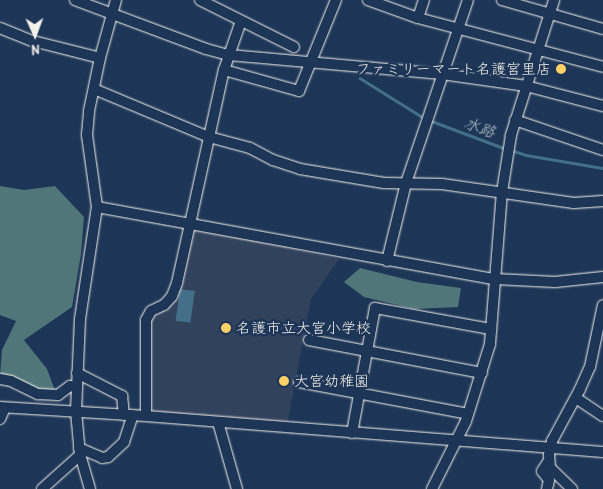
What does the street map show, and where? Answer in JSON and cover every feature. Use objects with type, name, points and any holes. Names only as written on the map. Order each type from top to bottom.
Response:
[{"type":"street","points":[[75,0],[206,50],[312,63],[442,74],[526,86],[603,106]]},
{"type":"street","points":[[90,489],[79,451],[76,411],[80,319],[97,207],[87,135],[100,58],[116,0]]},
{"type":"street","points":[[200,0],[294,47]]},
{"type":"street","points":[[224,70],[299,91],[336,0]]},
{"type":"street","points":[[368,0],[418,18],[458,27],[539,51],[603,67]]},
{"type":"street","points":[[418,18],[424,0]]},
{"type":"street","points":[[387,261],[406,183],[468,0]]},
{"type":"street","points":[[502,0],[603,29]]},
{"type":"street","points":[[432,489],[458,441],[490,344],[502,192],[514,120],[539,51],[554,0]]},
{"type":"street","points":[[146,416],[146,320],[151,311],[164,305],[172,296],[178,283],[189,223],[224,70],[241,21]]},
{"type":"street","points":[[0,28],[32,41],[100,58]]},
{"type":"street","points":[[94,89],[208,137],[250,148],[273,160],[300,169],[384,183],[442,184],[574,203],[603,201]]},
{"type":"street","points":[[514,120],[603,150]]},
{"type":"street","points":[[97,207],[387,261],[495,279],[555,282],[603,277]]},
{"type":"street","points":[[547,489],[549,480],[542,471],[548,462],[550,448],[590,367],[603,305]]},
{"type":"street","points":[[352,433],[375,308],[490,329]]},
{"type":"street","points":[[309,340],[482,373]]},
{"type":"street","points":[[77,373],[122,396],[128,415],[124,442],[108,456],[102,458],[79,451]]},
{"type":"street","points":[[0,379],[11,381],[38,394],[58,395],[70,386],[77,386]]},
{"type":"street","points":[[299,382],[468,414]]},
{"type":"street","points":[[26,389],[26,409]]},
{"type":"street","points":[[576,398],[603,416]]},
{"type":"street","points":[[0,419],[3,408],[76,411],[603,452]]},
{"type":"street","points":[[218,422],[236,489]]},
{"type":"street","points":[[42,489],[79,451]]},
{"type":"street","points":[[548,462],[558,476],[572,489]]},
{"type":"shaded area","name":"名護市立大宮小学校","points":[[189,223],[339,259],[311,299],[287,426],[146,416],[146,320],[172,296]]},
{"type":"shaded area","points":[[180,289],[195,291],[190,323],[176,321]]},
{"type":"green space","points":[[0,186],[24,190],[55,186],[84,217],[81,254],[72,307],[24,340],[47,369],[56,393],[45,394],[0,376],[2,350],[16,321],[0,315]]},
{"type":"green space","points":[[360,268],[417,282],[461,288],[458,307],[415,309],[364,297],[344,282]]},
{"type":"waterway","name":"水路","points":[[360,78],[424,118]]},
{"type":"waterway","name":"水路","points":[[429,120],[506,149]]},
{"type":"waterway","name":"水路","points":[[511,150],[526,155],[603,168]]},
{"type":"place","name":"ファミリーマート名護宮里店","points":[[561,69]]},
{"type":"place","name":"名護市立大宮小学校","points":[[226,328]]},
{"type":"place","name":"大宮幼稚園","points":[[284,381]]}]
